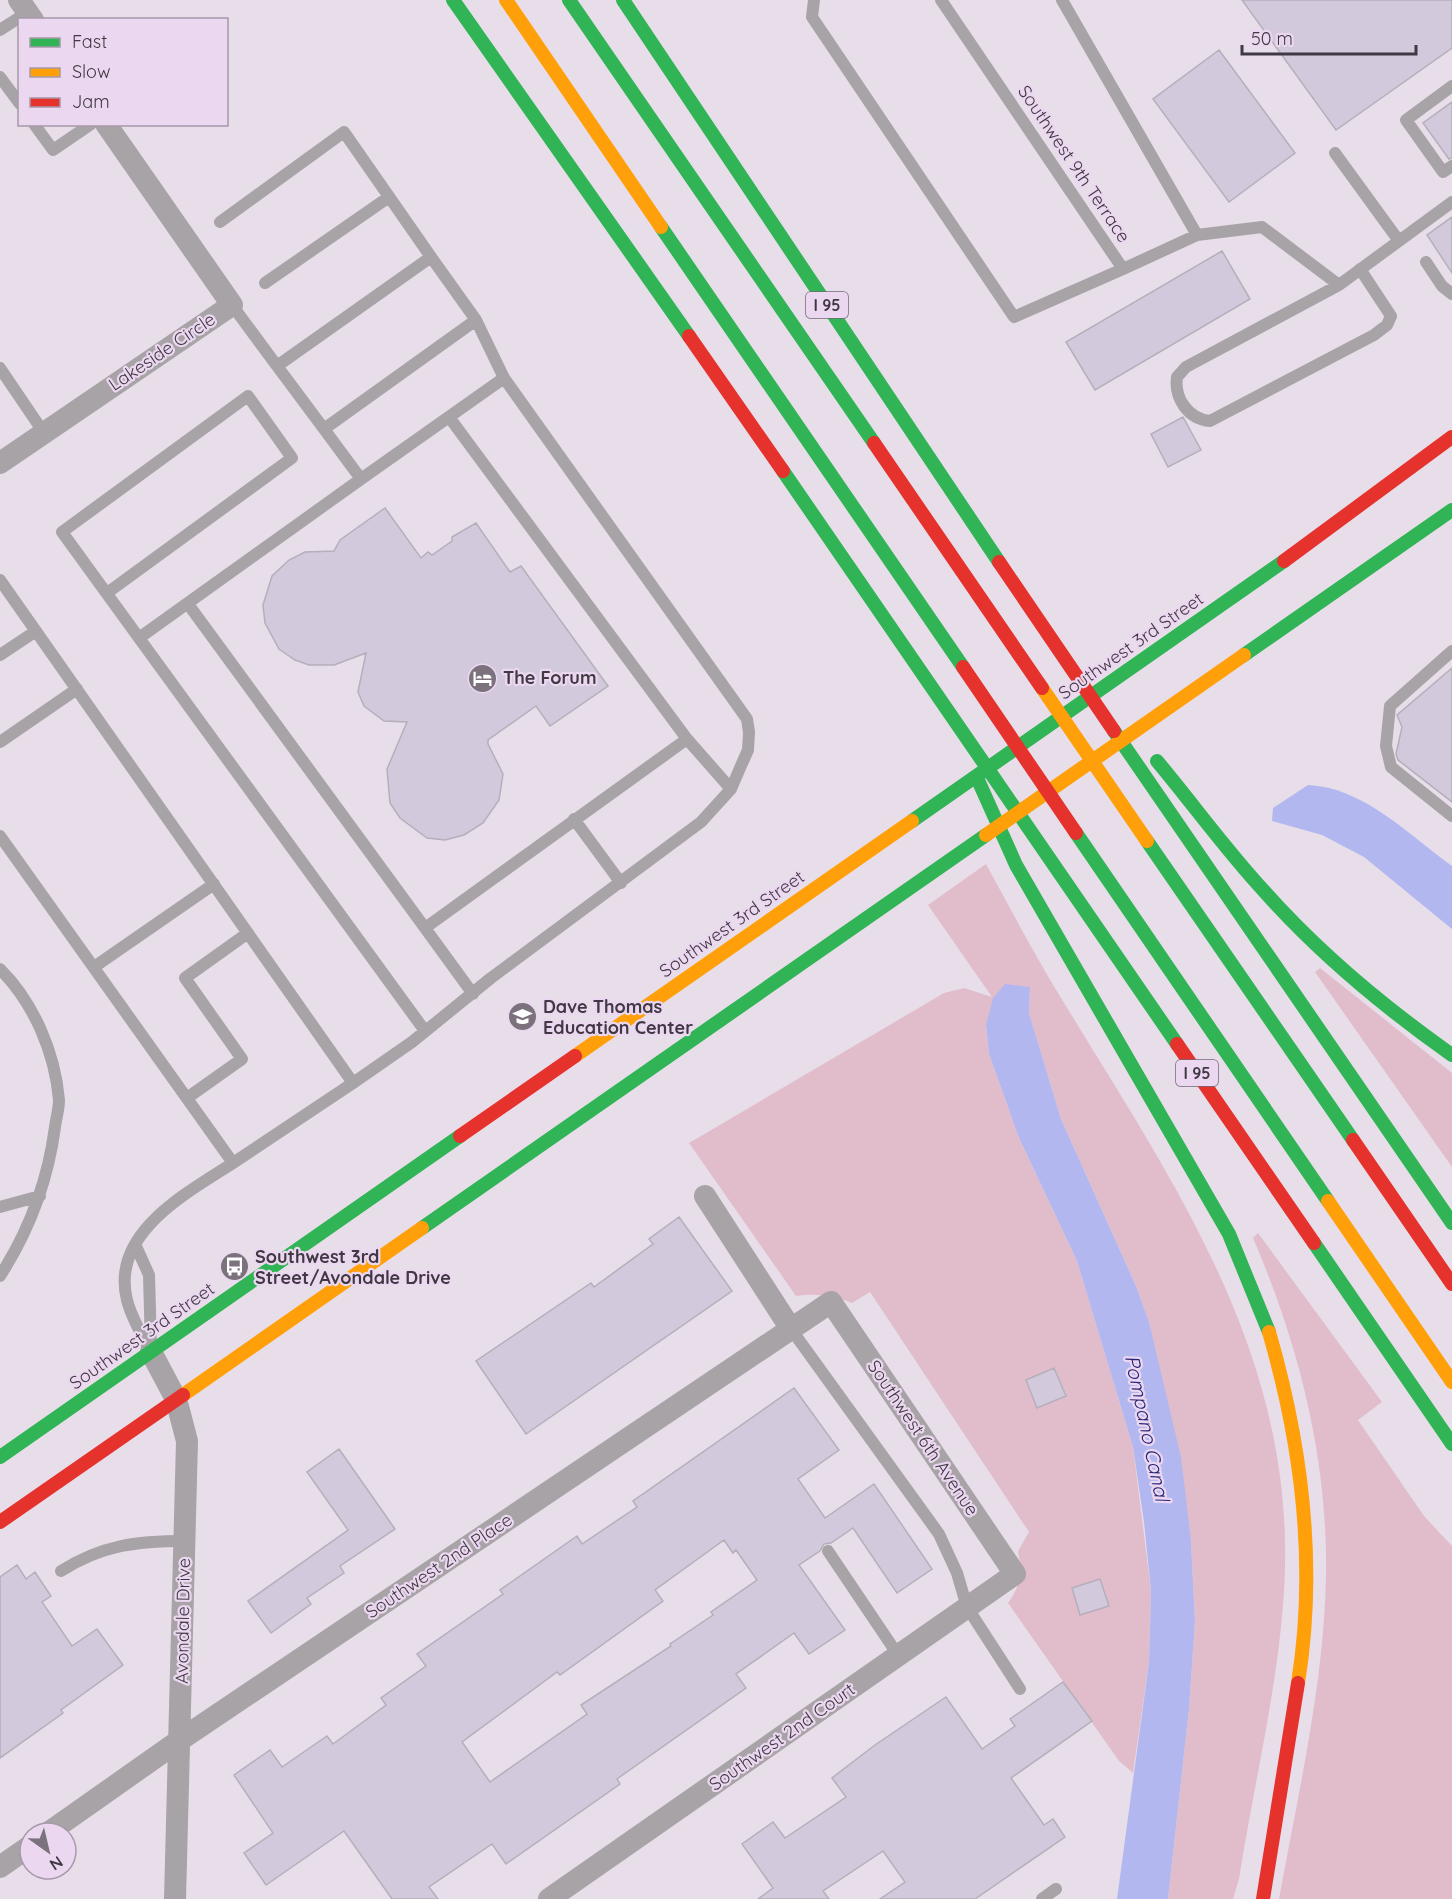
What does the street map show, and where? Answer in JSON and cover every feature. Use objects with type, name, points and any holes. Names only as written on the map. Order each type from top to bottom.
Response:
[{"type":"main road","name":"I 95","points":[[453,0],[765,444],[1452,1444]]},
{"type":"main road","points":[[506,0],[1452,1382]]},
{"type":"main road","points":[[569,0],[1452,1284]]},
{"type":"main road","name":"I 95","points":[[623,0],[1031,610],[1452,1223]]},
{"type":"main road","name":"Southwest 3rd Street","points":[[0,1456],[1162,647],[1452,437]]},
{"type":"main road","points":[[0,1522],[928,873],[1452,510]]},
{"type":"main road","points":[[1031,610],[1264,892],[1363,985],[1452,1055]]},
{"type":"main road","points":[[942,702],[1016,865],[1229,1234],[1264,1317],[1282,1376],[1303,1491],[1308,1596],[1300,1672],[1263,1899]]},
{"type":"street","name":"Lakeside Circle","points":[[0,463],[232,304],[107,126]]},
{"type":"street","points":[[705,1197],[791,1329]]},
{"type":"street","name":"Southwest 2nd Place","points":[[65,1821],[180,1740],[831,1302]]},
{"type":"street","name":"Southwest 6th Avenue","points":[[831,1302],[1015,1574]]},
{"type":"street","name":"Avondale Drive","points":[[151,1352],[176,1398],[187,1441],[175,1899]]},
{"type":"street","name":"Southwest 2nd Court","points":[[549,1899],[1015,1574]]},
{"type":"street","points":[[0,1867],[18,1854]]},
{"type":"lane","points":[[813,0],[812,17],[1014,317],[1124,270]]},
{"type":"lane","name":"Southwest 9th Terrace","points":[[941,0],[1124,270],[1197,235],[1262,227],[1339,285]]},
{"type":"lane","points":[[1062,0],[1197,235]]},
{"type":"lane","points":[[0,30],[27,10]]},
{"type":"lane","points":[[0,77],[18,101]]},
{"type":"lane","points":[[1452,86],[1406,120],[1443,172],[1452,166]]},
{"type":"lane","points":[[35,126],[53,150],[88,126]]},
{"type":"lane","points":[[151,1352],[127,1302],[124,1282],[135,1244],[144,1230],[173,1203],[353,1083],[425,1031],[701,822],[731,789],[748,750],[750,732],[747,719],[504,378],[476,320],[344,132],[220,222]]},
{"type":"lane","points":[[1335,153],[1399,241]]},
{"type":"lane","points":[[265,284],[389,197]]},
{"type":"lane","points":[[1360,269],[1387,307],[1391,316],[1387,325],[1344,351],[1210,421],[1200,420],[1181,402],[1176,388],[1176,377],[1186,367],[1339,285],[1360,269],[1452,202]]},
{"type":"lane","points":[[277,366],[431,256]]},
{"type":"lane","points":[[1425,262],[1442,286],[1452,294]]},
{"type":"lane","points":[[232,304],[362,480]]},
{"type":"lane","points":[[324,429],[476,320]]},
{"type":"lane","points":[[0,368],[44,433]]},
{"type":"lane","points":[[139,638],[504,378]]},
{"type":"lane","points":[[107,593],[292,458],[248,396],[62,532],[425,1031]]},
{"type":"lane","points":[[449,417],[687,739],[731,789]]},
{"type":"lane","points":[[0,580],[353,1083]]},
{"type":"lane","points":[[188,604],[472,994]]},
{"type":"lane","points":[[0,655],[36,631]]},
{"type":"lane","points":[[1452,651],[1390,706],[1386,746],[1391,767],[1452,816]]},
{"type":"lane","points":[[0,742],[77,689]]},
{"type":"lane","points":[[425,928],[687,739]]},
{"type":"lane","points":[[574,819],[621,883]]},
{"type":"lane","points":[[0,836],[233,1163]]},
{"type":"lane","points":[[94,967],[214,884]]},
{"type":"lane","points":[[187,1098],[242,1059],[185,978],[248,933]]},
{"type":"lane","points":[[0,969],[12,981],[30,1009],[48,1046],[59,1101],[54,1139],[40,1196],[0,1276]]},
{"type":"lane","points":[[0,1207],[40,1196]]},
{"type":"lane","points":[[135,1244],[149,1275],[151,1352]]},
{"type":"lane","points":[[791,1329],[939,1534],[957,1573],[967,1607],[1020,1689]]},
{"type":"lane","points":[[61,1571],[84,1556],[109,1548],[144,1541],[185,1541]]},
{"type":"lane","points":[[828,1551],[898,1655]]},
{"type":"lane","points":[[1042,1899],[1056,1889]]},
{"type":"shaded area","points":[[986,864],[1046,973],[1142,1130],[1219,1273],[1249,1347],[1271,1425],[1283,1506],[1284,1592],[1277,1664],[1239,1879],[1233,1899],[1168,1899],[1189,1709],[1195,1622],[1191,1540],[1149,1322],[1136,1286],[1061,1119],[1029,1013],[1030,987],[986,1025],[989,1054],[1019,1138],[1077,1261],[1133,1447],[1151,1591],[1149,1662],[1133,1773],[1119,1761],[1008,1603],[1016,1590],[1019,1579],[1018,1551],[1029,1532],[870,1292],[852,1303],[824,1295],[796,1296],[689,1143],[944,993],[964,988],[992,997],[928,905]]},
{"type":"shaded area","points":[[1320,968],[1452,1073],[1452,1167],[1315,972]]},
{"type":"shaded area","points":[[1258,1233],[1382,1402],[1358,1420],[1424,1516],[1452,1546],[1452,1899],[1279,1899],[1315,1698],[1324,1617],[1325,1532],[1322,1489],[1308,1403],[1284,1320],[1253,1238]]},
{"type":"water","points":[[1308,785],[1348,794],[1366,803],[1402,827],[1452,866],[1452,929],[1364,857],[1322,835],[1272,821],[1273,808]]},
{"type":"water","name":"Pompano Canal","points":[[1005,984],[1030,987],[1029,1013],[1061,1119],[1136,1286],[1149,1322],[1181,1457],[1191,1540],[1195,1622],[1189,1709],[1168,1899],[1117,1899],[1149,1662],[1151,1591],[1144,1522],[1133,1447],[1077,1261],[1019,1138],[989,1054],[986,1025],[993,998]]},
{"type":"building","points":[[1242,0],[1452,0],[1452,48],[1336,130]]},
{"type":"building","points":[[1219,50],[1295,153],[1229,202],[1153,99]]},
{"type":"building","points":[[1452,102],[1452,158],[1449,159],[1423,123]]},
{"type":"building","points":[[1452,217],[1452,273],[1427,235]]},
{"type":"building","points":[[1222,251],[1250,299],[1095,390],[1066,342]]},
{"type":"building","points":[[1183,417],[1201,450],[1168,467],[1151,434]]},
{"type":"building","name":"The Forum","points":[[385,508],[421,558],[428,552],[432,555],[452,541],[452,537],[476,523],[510,572],[521,566],[608,686],[550,726],[536,706],[488,740],[503,774],[499,800],[483,823],[464,835],[445,840],[427,838],[400,818],[390,803],[387,769],[407,722],[384,721],[364,706],[358,692],[366,653],[334,665],[309,665],[295,660],[279,649],[265,623],[263,605],[272,576],[289,560],[305,552],[334,551],[340,540]]},
{"type":"building","points":[[1452,668],[1452,802],[1398,760],[1396,754],[1402,727],[1397,715]]},
{"type":"building","points":[[679,1217],[732,1291],[526,1434],[476,1361],[591,1283],[594,1287],[653,1244],[649,1239]]},
{"type":"building","points":[[1054,1368],[1066,1396],[1037,1408],[1026,1380]]},
{"type":"building","points":[[794,1388],[839,1450],[798,1479],[825,1518],[874,1484],[932,1569],[897,1593],[853,1528],[831,1543],[824,1544],[820,1551],[799,1565],[845,1630],[809,1654],[794,1633],[736,1674],[746,1688],[617,1779],[620,1784],[506,1864],[492,1844],[429,1887],[438,1899],[392,1899],[344,1831],[266,1885],[244,1853],[273,1833],[234,1775],[270,1750],[282,1767],[327,1736],[333,1744],[386,1705],[381,1698],[426,1666],[417,1654],[503,1594],[500,1590],[577,1536],[582,1544],[637,1507],[633,1501]],"holes":[[[724,1540],[733,1553],[736,1550],[757,1580],[711,1612],[713,1615],[670,1644],[671,1646],[581,1705],[587,1714],[490,1782],[462,1742],[557,1672],[560,1675],[663,1601],[655,1590]]]},
{"type":"building","points":[[339,1449],[395,1529],[340,1566],[344,1573],[307,1598],[311,1604],[271,1633],[248,1601],[348,1530],[307,1472]]},
{"type":"building","points":[[17,1565],[26,1579],[35,1572],[51,1596],[42,1602],[72,1646],[97,1629],[123,1665],[61,1710],[63,1713],[0,1758],[0,1577]]},
{"type":"building","points":[[1100,1579],[1109,1606],[1080,1615],[1072,1588]]},
{"type":"building","points":[[1063,1682],[1092,1721],[1011,1778],[1044,1825],[1053,1819],[1065,1837],[975,1899],[880,1899],[905,1882],[883,1851],[823,1891],[829,1899],[758,1899],[773,1888],[742,1844],[773,1822],[785,1838],[846,1797],[832,1778],[875,1745],[946,1697],[982,1749],[1015,1726],[1010,1719]]},
{"type":"traffic: fast","points":[[453,0],[689,336]]},
{"type":"traffic: fast","points":[[569,0],[874,443]]},
{"type":"traffic: fast","points":[[623,0],[999,562]]},
{"type":"traffic: fast","points":[[661,227],[963,667]]},
{"type":"traffic: fast","points":[[783,471],[1177,1044]]},
{"type":"traffic: fast","points":[[1244,655],[1452,510]]},
{"type":"traffic: fast","points":[[912,821],[1284,561]]},
{"type":"traffic: fast","points":[[1114,731],[1452,1223]]},
{"type":"traffic: fast","points":[[1157,761],[1250,875],[1307,936],[1377,998],[1452,1055]]},
{"type":"traffic: fast","points":[[978,780],[1016,865],[1229,1234],[1269,1332]]},
{"type":"traffic: fast","points":[[1076,833],[1328,1201]]},
{"type":"traffic: fast","points":[[422,1228],[986,835]]},
{"type":"traffic: fast","points":[[1147,841],[1353,1140]]},
{"type":"traffic: fast","points":[[0,1457],[460,1136]]},
{"type":"traffic: fast","points":[[1314,1243],[1452,1444]]},
{"type":"traffic: slow","points":[[506,0],[661,227]]},
{"type":"traffic: slow","points":[[986,835],[1244,655]]},
{"type":"traffic: slow","points":[[1042,688],[1147,841]]},
{"type":"traffic: slow","points":[[575,1056],[912,821]]},
{"type":"traffic: slow","points":[[1328,1201],[1452,1382]]},
{"type":"traffic: slow","points":[[183,1395],[422,1228]]},
{"type":"traffic: slow","points":[[1269,1332],[1290,1418],[1303,1506],[1306,1594],[1304,1639],[1298,1683]]},
{"type":"traffic: jam","points":[[689,336],[783,471]]},
{"type":"traffic: jam","points":[[1284,561],[1452,437]]},
{"type":"traffic: jam","points":[[874,443],[1042,688]]},
{"type":"traffic: jam","points":[[999,562],[1114,731]]},
{"type":"traffic: jam","points":[[963,667],[1076,833]]},
{"type":"traffic: jam","points":[[1177,1044],[1314,1243]]},
{"type":"traffic: jam","points":[[460,1136],[575,1056]]},
{"type":"traffic: jam","points":[[1353,1140],[1452,1284]]},
{"type":"traffic: jam","points":[[0,1522],[183,1395]]},
{"type":"traffic: jam","points":[[1263,1899],[1298,1683]]},
{"type":"place","name":"The Forum","points":[[482,678]]},
{"type":"place","name":"Dave Thomas Education Center","points":[[522,1017]]},
{"type":"place","name":"Southwest 3rd Street/Avondale Drive","points":[[234,1267]]}]
